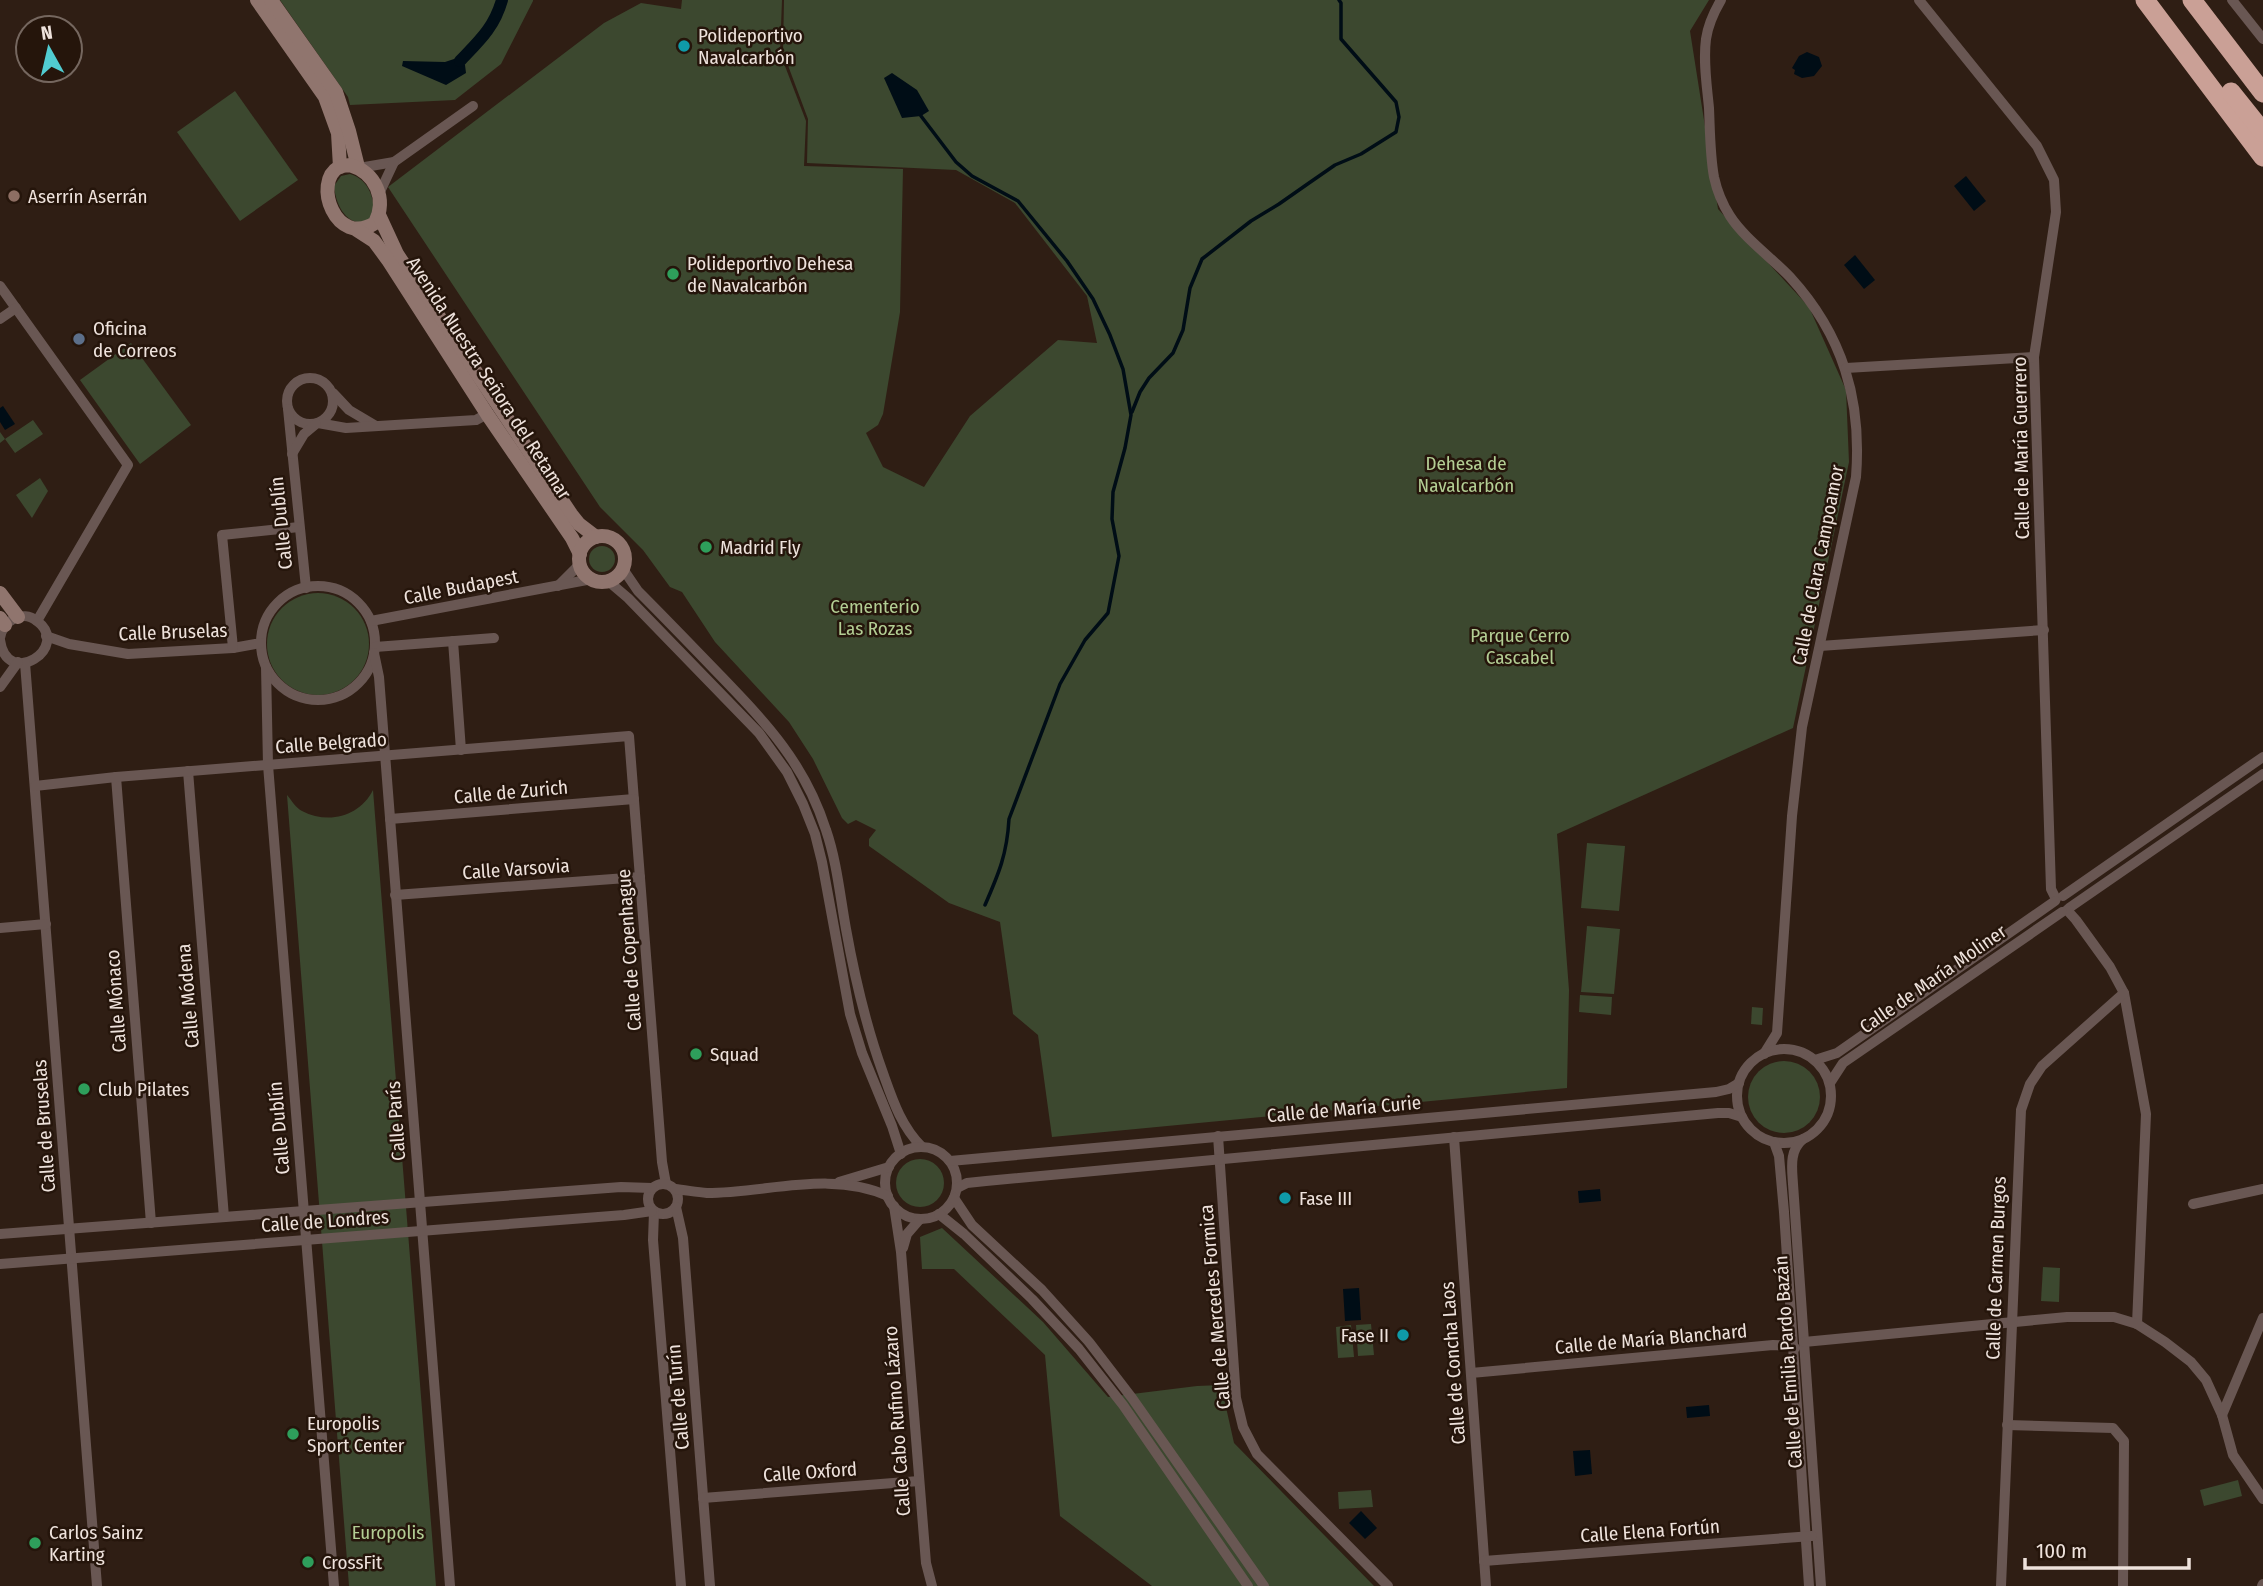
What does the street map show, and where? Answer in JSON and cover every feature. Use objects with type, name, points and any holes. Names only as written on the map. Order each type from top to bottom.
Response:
[{"type":"highway","points":[[2145,0],[2263,157]]},
{"type":"highway","points":[[2154,0],[2263,132]]},
{"type":"highway","points":[[2192,0],[2263,93]]},
{"type":"highway","points":[[2220,97],[2263,146]]},
{"type":"street","points":[[257,0],[325,97],[338,133],[340,167]]},
{"type":"street","points":[[271,0],[336,92],[359,168]]},
{"type":"street","name":"Calle de Clara Campoamor","points":[[1721,0],[1709,27],[1705,55],[1714,176],[1720,196],[1731,218],[1810,300],[1825,323],[1846,368],[1858,430],[1856,477],[1802,727],[1777,1032],[1764,1054]]},
{"type":"street","name":"Calle de María Guerrero","points":[[1919,0],[2037,146],[2054,180],[2056,212],[2034,356],[2051,889],[2058,899]]},
{"type":"street","points":[[2232,0],[2263,39]]},
{"type":"street","points":[[359,168],[394,162],[473,106]]},
{"type":"street","points":[[379,194],[394,162]]},
{"type":"street","points":[[350,165],[359,168],[374,182],[381,205],[374,223],[357,230],[348,228],[337,218],[329,198],[328,185],[332,175],[340,167],[350,165]]},
{"type":"street","name":"Avenida Nuestra Señora del Retamar","points":[[379,215],[397,254],[571,514],[596,537]]},
{"type":"street","name":"Avenida Nuestra Señora del Retamar","points":[[357,230],[374,242],[388,260],[487,414],[561,521],[580,559]]},
{"type":"street","points":[[0,286],[128,465],[37,621]]},
{"type":"street","points":[[0,319],[16,308]]},
{"type":"street","points":[[1846,368],[2034,356]]},
{"type":"street","points":[[377,426],[349,410],[324,384],[314,379],[303,379],[293,386],[287,397],[288,409],[295,419],[305,424],[317,423],[346,428],[465,421],[487,414]]},
{"type":"street","points":[[317,423],[331,410],[333,400],[330,391]]},
{"type":"street","name":"Calle Dublín","points":[[288,409],[306,587]]},
{"type":"street","name":"Calle Dublín","points":[[291,455],[304,434],[317,423]]},
{"type":"street","points":[[233,648],[222,535],[299,527]]},
{"type":"street","points":[[557,586],[580,559],[583,547],[596,537],[610,537],[621,545],[625,557],[623,569],[608,581]]},
{"type":"street","points":[[580,559],[587,576],[608,581],[628,598],[759,733],[787,772],[815,834],[850,1014],[901,1154]]},
{"type":"street","points":[[623,569],[638,591],[768,726],[797,766],[814,799],[834,859],[853,967],[874,1049],[902,1122],[922,1147],[942,1154],[950,1161],[954,1169],[955,1193],[972,1225],[1042,1290],[1089,1342],[1132,1398],[1264,1586]]},
{"type":"street","name":"Calle Budapest","points":[[371,621],[592,579]]},
{"type":"street","points":[[322,586],[344,593],[363,608],[371,621],[375,650],[369,668],[360,682],[348,692],[333,698],[301,698],[275,681],[266,667],[261,643],[267,618],[274,607],[294,592],[306,587],[322,586]]},
{"type":"street","points":[[0,593],[5,628],[2,654],[21,663]]},
{"type":"street","points":[[0,687],[21,663],[37,659],[42,654],[47,636],[37,621],[24,616],[5,628]]},
{"type":"street","points":[[1820,646],[2044,629]]},
{"type":"street","name":"Calle Bruselas","points":[[47,636],[69,644],[128,654],[233,648],[261,643]]},
{"type":"street","points":[[375,650],[494,638]]},
{"type":"street","points":[[453,641],[461,750]]},
{"type":"street","name":"Calle París","points":[[375,650],[450,1586]]},
{"type":"street","name":"Calle de Bruselas","points":[[21,663],[35,786],[97,1586]]},
{"type":"street","name":"Calle Dublín","points":[[266,667],[268,765],[334,1586]]},
{"type":"street","name":"Calle Belgrado","points":[[35,786],[187,771],[629,736]]},
{"type":"street","name":"Calle de Copenhague","points":[[629,736],[662,1186]]},
{"type":"street","name":"Calle de María Moliner","points":[[1815,1060],[1837,1053],[2263,757]]},
{"type":"street","name":"Calle Módena","points":[[187,771],[224,1217]]},
{"type":"street","name":"Calle de María Moliner","points":[[1830,1083],[1843,1063],[2263,774]]},
{"type":"street","name":"Calle Mónaco","points":[[116,777],[151,1223]]},
{"type":"street","name":"Calle de Zurich","points":[[390,819],[634,799]]},
{"type":"street","name":"Calle Varsovia","points":[[395,895],[640,877]]},
{"type":"street","points":[[2058,899],[2069,901],[2066,910],[2110,967],[2124,993],[2146,1114],[2137,1324]]},
{"type":"street","points":[[0,928],[46,923]]},
{"type":"street","name":"Calle de Carmen Burgos","points":[[2001,1586],[2021,1110],[2030,1084],[2042,1066],[2124,993]]},
{"type":"street","points":[[1777,1032],[1791,1049]]},
{"type":"street","points":[[1781,1049],[1791,1049],[1815,1060],[1824,1070],[1832,1096],[1830,1110],[1824,1122],[1803,1139],[1789,1143],[1774,1142],[1756,1133],[1742,1117],[1737,1100],[1739,1083],[1748,1066],[1764,1054],[1781,1049]]},
{"type":"street","name":"Calle de María Curie","points":[[950,1161],[1716,1092],[1739,1083]]},
{"type":"street","name":"Calle de María Curie","points":[[955,1193],[967,1183],[1221,1160],[1238,1156],[1718,1113],[1742,1117]]},
{"type":"street","name":"Calle de Mercedes Formica","points":[[1218,1136],[1236,1398],[1243,1427],[1257,1454],[1388,1586]]},
{"type":"street","name":"Calle de Concha Laos","points":[[1454,1137],[1486,1586]]},
{"type":"street","name":"Calle de Emilia Pardo Bazán","points":[[1803,1139],[1796,1147],[1792,1162],[1821,1586]]},
{"type":"street","name":"Calle de Emilia Pardo Bazán","points":[[1774,1142],[1779,1156],[1809,1586]]},
{"type":"street","points":[[835,1183],[889,1167],[901,1154],[922,1147]]},
{"type":"street","points":[[889,1167],[886,1186],[891,1201]]},
{"type":"street","points":[[677,1206],[678,1199],[662,1186],[647,1200],[658,1214],[668,1213],[677,1206],[707,1193],[835,1183],[866,1187],[891,1201],[906,1215],[920,1219],[939,1214],[947,1208],[955,1193]]},
{"type":"street","name":"Calle de Londres","points":[[0,1234],[621,1187],[662,1186],[707,1193]]},
{"type":"street","points":[[2193,1204],[2263,1189]]},
{"type":"street","name":"Calle Cabo Rufino Lázaro","points":[[891,1201],[901,1252],[926,1563],[932,1586]]},
{"type":"street","name":"Calle de Turín","points":[[677,1206],[683,1238],[710,1586]]},
{"type":"street","name":"Calle de Londres","points":[[0,1264],[653,1211]]},
{"type":"street","name":"Calle de Turín","points":[[653,1211],[653,1240],[681,1586]]},
{"type":"street","points":[[939,1214],[1006,1274],[1079,1349],[1124,1405],[1248,1586]]},
{"type":"street","points":[[901,1252],[907,1234],[920,1219]]},
{"type":"street","points":[[1804,1342],[2067,1317],[2113,1317],[2137,1324],[2191,1362],[2206,1380],[2222,1415],[2233,1455],[2263,1499]]},
{"type":"street","points":[[2222,1415],[2263,1318]]},
{"type":"street","name":"Calle de María Blanchard","points":[[1471,1373],[1773,1345],[1792,1346]]},
{"type":"street","points":[[1792,1346],[1799,1354],[1800,1366],[1807,1384]]},
{"type":"street","points":[[2007,1425],[2113,1428],[2124,1441],[2123,1586]]},
{"type":"street","name":"Calle Oxford","points":[[703,1498],[919,1481]]},
{"type":"street","name":"Calle Elena Fortún","points":[[1484,1561],[1818,1536]]},
{"type":"green space","points":[[280,0],[533,1],[501,64],[455,100],[350,105],[348,97]]},
{"type":"green space","name":"Dehesa de Navalcarbón","points":[[682,0],[782,0],[780,53],[806,121],[804,166],[903,169],[900,312],[883,414],[878,425],[866,433],[883,467],[924,487],[970,416],[1058,340],[1097,343],[1087,296],[1015,203],[956,170],[807,163],[808,119],[783,52],[784,0],[1709,0],[1690,31],[1718,209],[1809,307],[1846,390],[1849,462],[1793,728],[1557,834],[1569,990],[1567,1088],[1052,1137],[1038,1035],[1013,1014],[1000,922],[949,903],[869,846],[869,839],[876,830],[856,820],[848,824],[842,818],[813,759],[789,722],[715,642],[682,592],[670,587],[643,550],[600,507],[388,187],[604,23],[641,3],[681,9]]},
{"type":"green space","points":[[235,91],[298,180],[240,221],[177,132]]},
{"type":"green space","points":[[350,174],[362,181],[370,192],[372,215],[367,220],[352,220],[344,214],[338,202],[334,186],[341,176]]},
{"type":"green space","points":[[131,343],[191,425],[140,464],[80,380]]},
{"type":"green space","points":[[33,420],[43,434],[15,453],[5,439]]},
{"type":"green space","points":[[40,478],[48,491],[32,518],[16,495]]},
{"type":"green space","points":[[602,546],[611,550],[615,559],[611,568],[602,572],[593,568],[589,559],[593,550]]},
{"type":"green space","points":[[318,593],[347,601],[361,615],[369,644],[361,673],[347,687],[318,695],[289,687],[275,673],[267,644],[275,615],[289,601]]},
{"type":"green space","name":"Europolis","points":[[373,790],[436,1586],[349,1586],[287,795],[302,811],[333,817],[352,812]]},
{"type":"green space","points":[[1587,843],[1625,846],[1619,911],[1581,908]]},
{"type":"green space","points":[[1587,926],[1620,929],[1614,994],[1581,992]]},
{"type":"green space","points":[[1580,995],[1612,997],[1611,1015],[1579,1012]]},
{"type":"green space","points":[[1752,1007],[1763,1008],[1762,1025],[1751,1024]]},
{"type":"green space","points":[[1791,1061],[1810,1071],[1818,1083],[1818,1111],[1810,1123],[1798,1131],[1777,1133],[1758,1123],[1750,1111],[1748,1090],[1758,1071],[1770,1063]]},
{"type":"green space","points":[[920,1159],[929,1160],[937,1166],[943,1174],[943,1192],[937,1200],[929,1206],[920,1207],[911,1206],[903,1200],[897,1192],[896,1183],[897,1174],[903,1166],[911,1160]]},
{"type":"green space","points":[[942,1228],[1043,1322],[1108,1397],[1221,1385],[1234,1443],[1374,1586],[1152,1586],[1060,1516],[1045,1355],[954,1269],[922,1269],[920,1237]]},
{"type":"green space","points":[[2043,1267],[2060,1268],[2059,1302],[2041,1301]]},
{"type":"green space","points":[[1371,1324],[1374,1355],[1358,1356],[1356,1325]]},
{"type":"green space","points":[[1351,1325],[1354,1357],[1338,1358],[1336,1327]]},
{"type":"green space","points":[[2238,1480],[2242,1496],[2204,1506],[2200,1490]]},
{"type":"green space","points":[[1371,1490],[1373,1507],[1339,1509],[1338,1492]]},
{"type":"shaded area","points":[[1807,52],[1819,57],[1822,66],[1814,76],[1802,78],[1794,74],[1795,70],[1792,68],[1799,56]]},
{"type":"shaded area","points":[[457,58],[465,65],[466,73],[446,85],[402,66],[403,61],[445,62]]},
{"type":"shaded area","points":[[892,73],[917,90],[929,111],[921,116],[902,118],[884,78]]},
{"type":"shaded area","points":[[1966,176],[1986,201],[1974,211],[1954,186]]},
{"type":"shaded area","points":[[1855,255],[1875,280],[1864,289],[1844,265]]},
{"type":"shaded area","points":[[3,406],[15,424],[5,430],[0,422],[0,408]]},
{"type":"shaded area","points":[[1600,1189],[1601,1201],[1579,1203],[1578,1191]]},
{"type":"shaded area","points":[[1359,1288],[1361,1320],[1345,1321],[1343,1289]]},
{"type":"shaded area","points":[[1709,1405],[1710,1416],[1687,1418],[1686,1407]]},
{"type":"shaded area","points":[[1590,1450],[1592,1474],[1575,1476],[1573,1451]]},
{"type":"shaded area","points":[[1361,1511],[1377,1528],[1365,1539],[1349,1523]]},
{"type":"waterway","points":[[460,61],[490,26],[502,0]]},
{"type":"waterway","points":[[1132,412],[1149,378],[1173,353],[1183,330],[1190,288],[1202,259],[1251,221],[1335,165],[1361,154],[1396,132],[1399,117],[1396,102],[1341,39],[1339,0]]},
{"type":"waterway","points":[[921,116],[956,162],[972,176],[1018,201],[1067,261],[1093,299],[1110,335],[1123,369],[1131,415],[1113,492],[1112,519],[1119,556],[1108,613],[1085,640],[1060,684],[1009,819],[1002,863],[985,905]]},
{"type":"place","name":"Polideportivo Navalcarbón","points":[[684,46]]},
{"type":"place","name":"Aserrín Aserrán","points":[[14,196]]},
{"type":"place","name":"Polideportivo Dehesa de Navalcarbón","points":[[673,274]]},
{"type":"place","name":"Oficina de Correos","points":[[79,339]]},
{"type":"place","name":"Madrid Fly","points":[[706,547]]},
{"type":"place","name":"Squad","points":[[696,1054]]},
{"type":"place","name":"Club Pilates","points":[[84,1089]]},
{"type":"place","name":"Fase III","points":[[1285,1198]]},
{"type":"place","name":"Fase II","points":[[1403,1335]]},
{"type":"place","name":"Europolis Sport Center","points":[[293,1434]]},
{"type":"place","name":"Carlos Sainz Karting","points":[[35,1543]]},
{"type":"place","name":"CrossFit","points":[[308,1562]]},
{"type":"park label","name":"Cementerio Las Rozas","points":[[875,617]]},
{"type":"park label","name":"Parque Cerro Cascabel","points":[[1520,646]]}]
